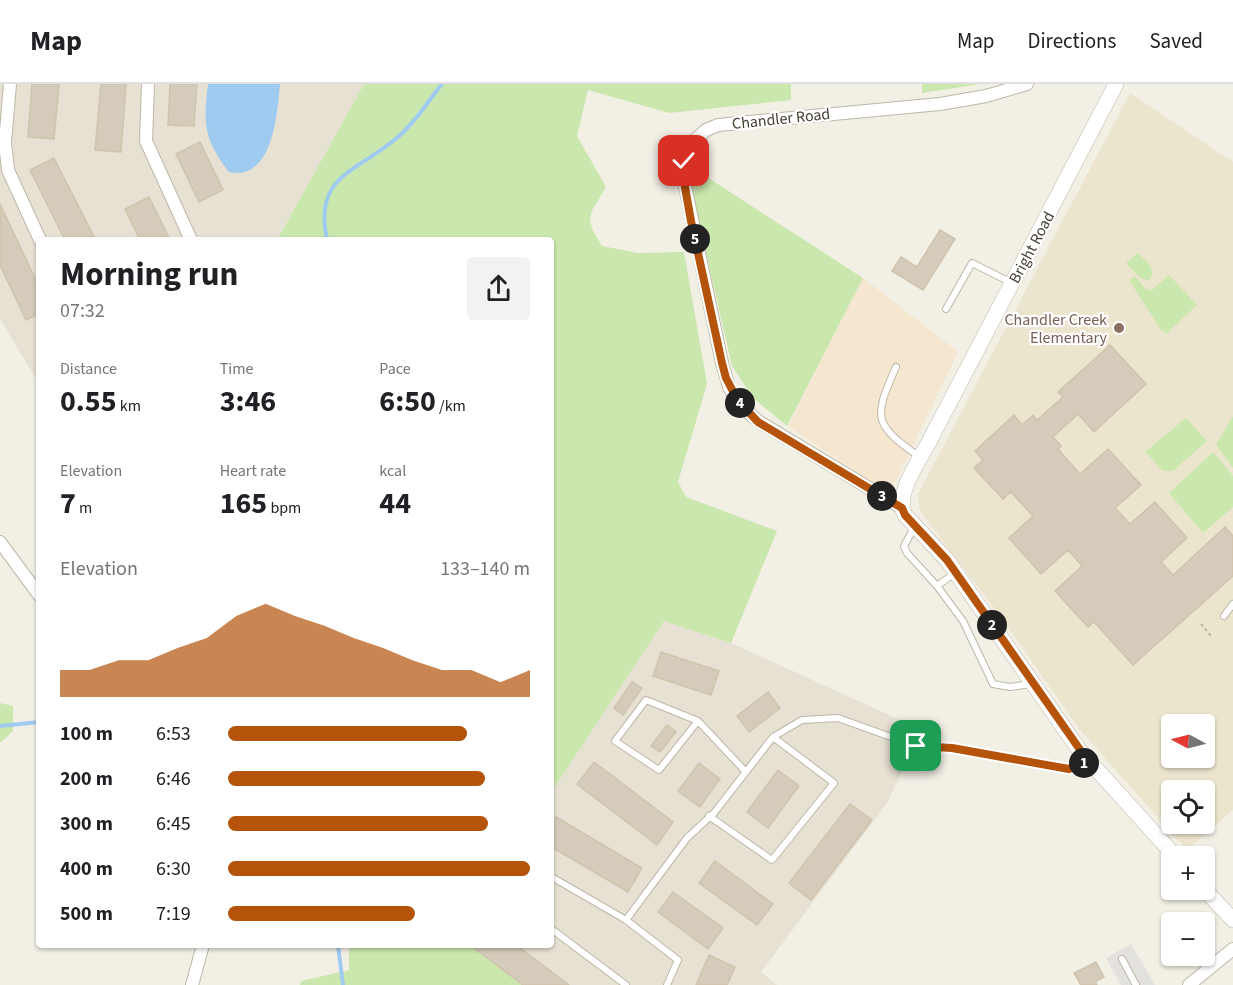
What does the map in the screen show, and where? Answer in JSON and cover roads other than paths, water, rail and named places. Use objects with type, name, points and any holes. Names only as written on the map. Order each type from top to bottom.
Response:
[{"type":"street","points":[[10,84],[5,143],[8,170],[39,237]]},
{"type":"street","points":[[148,84],[146,141],[190,237]]},
{"type":"street","name":"Chandler Road","points":[[1027,84],[986,96],[940,104],[718,124],[699,135],[689,148],[684,161],[687,199],[722,363],[726,378],[738,401],[758,422],[902,508],[956,572],[1088,761],[1166,846]]},
{"type":"street","name":"Bright Road","points":[[902,508],[903,495],[921,458],[1116,84]]},
{"type":"street","points":[[0,542],[36,591]]},
{"type":"street","points":[[1214,900],[1233,920]]},
{"type":"street","points":[[192,985],[202,948]]},
{"type":"street","points":[[1189,985],[1233,949]]},
{"type":"lane","points":[[946,309],[972,263],[1012,284]]},
{"type":"lane","points":[[896,367],[880,402],[880,414],[889,434],[921,458]]},
{"type":"lane","points":[[915,525],[904,546],[907,553],[937,586],[963,621],[993,684],[1010,687],[1033,684]]},
{"type":"lane","points":[[937,586],[956,572]]},
{"type":"lane","points":[[1224,615],[1233,604]]},
{"type":"lane","points":[[698,721],[660,770],[615,741],[646,700],[698,721],[746,772]]},
{"type":"lane","points":[[626,920],[687,838],[709,816],[773,737],[802,720],[838,718],[916,746],[952,748],[1069,769],[1088,761]]},
{"type":"lane","points":[[709,816],[771,860],[834,783],[773,737]]},
{"type":"lane","points":[[554,878],[626,920],[678,960],[667,985]]},
{"type":"lane","points":[[554,931],[626,985]]},
{"type":"lane","points":[[1122,959],[1136,985]]},
{"type":"water","points":[[208,84],[280,84],[270,143],[264,156],[255,166],[244,172],[229,172],[214,150],[206,121]]},
{"type":"waterway","points":[[327,237],[324,218],[326,202],[332,188],[353,168],[398,137],[416,119],[442,84]]},
{"type":"waterway","points":[[0,726],[36,722]]},
{"type":"waterway","points":[[338,948],[343,985]]},
{"type":"place","name":"Chandler Creek Elementary","points":[[1119,328]]}]
